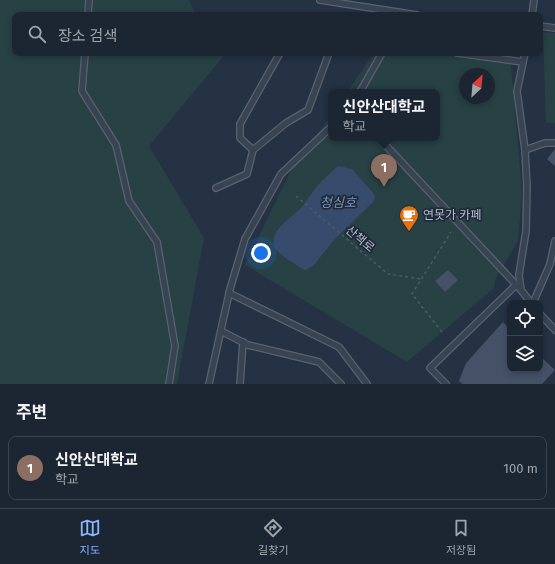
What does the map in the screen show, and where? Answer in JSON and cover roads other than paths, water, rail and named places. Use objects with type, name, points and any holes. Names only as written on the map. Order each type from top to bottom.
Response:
[{"type":"lane","points":[[88,12],[89,0]]},
{"type":"lane","points":[[320,0],[398,12]]},
{"type":"lane","points":[[532,12],[534,0]]},
{"type":"lane","points":[[543,26],[555,28]]},
{"type":"lane","points":[[85,56],[82,91],[116,145],[129,201],[157,242],[175,346],[169,384]]},
{"type":"lane","points":[[253,150],[240,138],[240,124],[278,56]]},
{"type":"lane","points":[[216,188],[247,174],[253,150],[286,123],[308,110],[328,56]]},
{"type":"lane","points":[[362,89],[380,56]]},
{"type":"lane","points":[[479,56],[523,62]]},
{"type":"lane","points":[[521,290],[519,275],[526,231],[525,150],[517,91],[524,56]]},
{"type":"lane","points":[[209,384],[229,294],[245,239],[281,174],[328,130]]},
{"type":"lane","points":[[382,141],[529,300]]},
{"type":"lane","points":[[525,150],[545,144],[555,143]]},
{"type":"lane","points":[[533,300],[550,264],[555,241]]},
{"type":"lane","points":[[446,384],[430,368],[516,285]]},
{"type":"lane","points":[[229,294],[339,347],[367,384]]},
{"type":"lane","points":[[543,317],[555,330]]},
{"type":"lane","points":[[221,331],[248,345],[319,362],[341,384]]},
{"type":"lane","points":[[240,384],[242,342]]},
{"type":"water","name":"청심호","points":[[338,166],[352,169],[375,197],[373,202],[333,241],[314,265],[304,270],[278,252],[274,245],[275,234],[283,224],[302,207],[320,182]]},
{"type":"place","name":"신안산대학교","points":[[384,187]]},
{"type":"place","name":"연못가 카페","points":[[409,232]]}]
